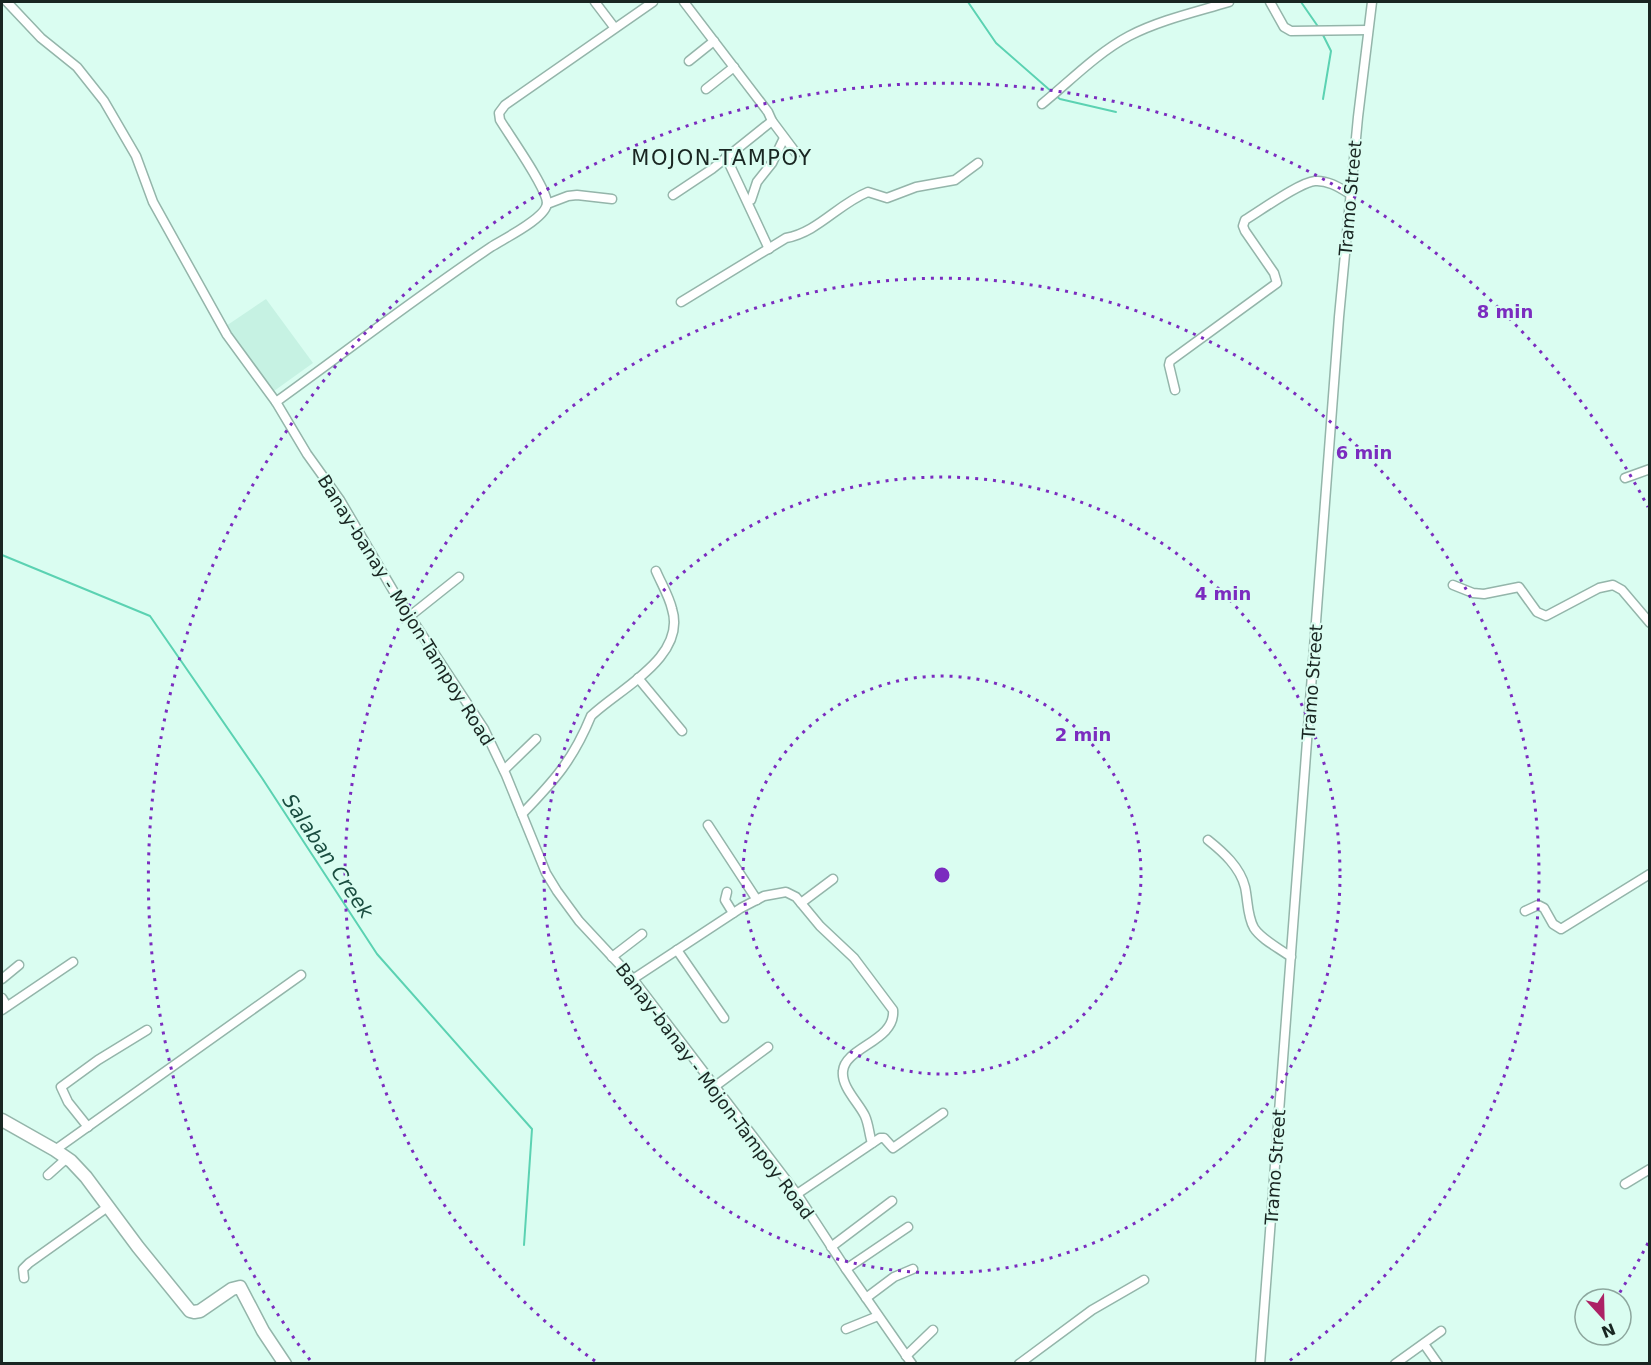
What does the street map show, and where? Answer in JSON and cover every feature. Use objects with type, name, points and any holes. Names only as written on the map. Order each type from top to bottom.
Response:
[{"type":"street","name":"Banay-banay - Mojon-Tampoy Road","points":[[7,2],[41,38],[77,67],[104,101],[136,156],[153,202],[227,335],[276,402],[484,729],[504,770],[546,873],[557,891],[579,921],[633,979],[797,1194],[912,1364]]},
{"type":"street","points":[[595,2],[614,27]]},
{"type":"street","points":[[547,204],[534,175],[500,120],[499,113],[505,105],[653,2]]},
{"type":"street","points":[[684,2],[768,112],[796,153]]},
{"type":"street","points":[[1042,104],[1128,37],[1153,26],[1229,2]]},
{"type":"street","points":[[1269,2],[1284,27],[1291,31],[1368,30]]},
{"type":"street","name":"Tramo Street","points":[[1260,1364],[1350,194],[1372,2]]},
{"type":"street","points":[[689,61],[714,41]]},
{"type":"street","points":[[706,89],[734,67]]},
{"type":"street","points":[[673,195],[712,169],[772,121]]},
{"type":"street","points":[[751,200],[757,182],[772,164],[784,138]]},
{"type":"street","points":[[726,157],[769,249]]},
{"type":"street","points":[[681,302],[786,238],[800,235],[829,218],[860,195],[868,192],[887,198],[916,187],[949,182],[978,164]]},
{"type":"street","points":[[1175,390],[1169,366],[1170,361],[1277,283],[1274,273],[1245,231],[1243,226],[1245,220],[1304,183],[1317,180],[1332,183],[1350,194]]},
{"type":"street","points":[[276,402],[490,247],[537,218],[547,204],[577,195],[612,199]]},
{"type":"street","points":[[1625,478],[1650,469]]},
{"type":"street","points":[[522,814],[566,765],[591,716],[654,665],[663,654],[671,639],[674,624],[673,610],[656,571]]},
{"type":"street","points":[[410,616],[459,577]]},
{"type":"street","points":[[1453,585],[1473,593],[1484,594],[1519,587],[1537,612],[1546,616],[1599,588],[1613,585],[1622,590],[1650,622]]},
{"type":"street","points":[[638,678],[682,731]]},
{"type":"street","points":[[504,770],[536,739]]},
{"type":"street","points":[[708,825],[757,900]]},
{"type":"street","points":[[1208,840],[1239,873],[1244,885],[1250,919],[1255,928],[1261,936],[1291,957]]},
{"type":"street","points":[[1525,911],[1538,905],[1544,908],[1553,924],[1561,929],[1650,874]]},
{"type":"street","points":[[801,903],[833,879]]},
{"type":"street","points":[[727,892],[725,900],[733,913]]},
{"type":"street","points":[[633,979],[733,913],[757,900],[775,893],[786,892],[796,897],[820,926],[854,958],[893,1010],[889,1026],[847,1061],[843,1071],[846,1086],[865,1117],[872,1143]]},
{"type":"street","points":[[612,957],[642,934]]},
{"type":"street","points":[[677,950],[724,1018]]},
{"type":"street","points":[[3,1005],[73,962]]},
{"type":"street","points":[[2,979],[19,965]]},
{"type":"street","points":[[55,1150],[301,975]]},
{"type":"street","points":[[88,1126],[68,1102],[61,1087],[98,1060],[147,1030]]},
{"type":"street","points":[[714,1087],[768,1047]]},
{"type":"street","points":[[797,1194],[882,1137],[894,1148],[944,1113]]},
{"type":"street","points":[[2,1120],[67,1158],[86,1177],[138,1247],[190,1311],[200,1311],[231,1289],[240,1287],[263,1331],[285,1364]]},
{"type":"street","points":[[48,1175],[67,1158]]},
{"type":"street","points":[[1625,1184],[1650,1169]]},
{"type":"street","points":[[831,1247],[892,1201]]},
{"type":"street","points":[[24,1278],[23,1269],[29,1263],[109,1206]]},
{"type":"street","points":[[846,1269],[908,1227]]},
{"type":"street","points":[[866,1298],[894,1277],[913,1269]]},
{"type":"street","points":[[1019,1364],[1092,1310],[1144,1280]]},
{"type":"street","points":[[846,1329],[878,1316]]},
{"type":"street","points":[[906,1356],[933,1330]]},
{"type":"street","points":[[1395,1364],[1441,1331]]},
{"type":"street","points":[[1424,1344],[1438,1364]]},
{"type":"shaded area","points":[[266,299],[313,363],[274,391],[226,326]]},
{"type":"waterway","points":[[968,2],[996,43],[1052,92]]},
{"type":"waterway","points":[[1301,2],[1319,28]]},
{"type":"waterway","points":[[1322,33],[1331,51],[1323,99]]},
{"type":"waterway","points":[[1056,96],[1060,99],[1116,112]]},
{"type":"waterway","name":"Salaban Creek","points":[[2,555],[150,616],[262,778],[377,954],[532,1129],[524,1245]]},
{"type":"district","name":"MOJON-TAMPOY","points":[[722,158]]}]
